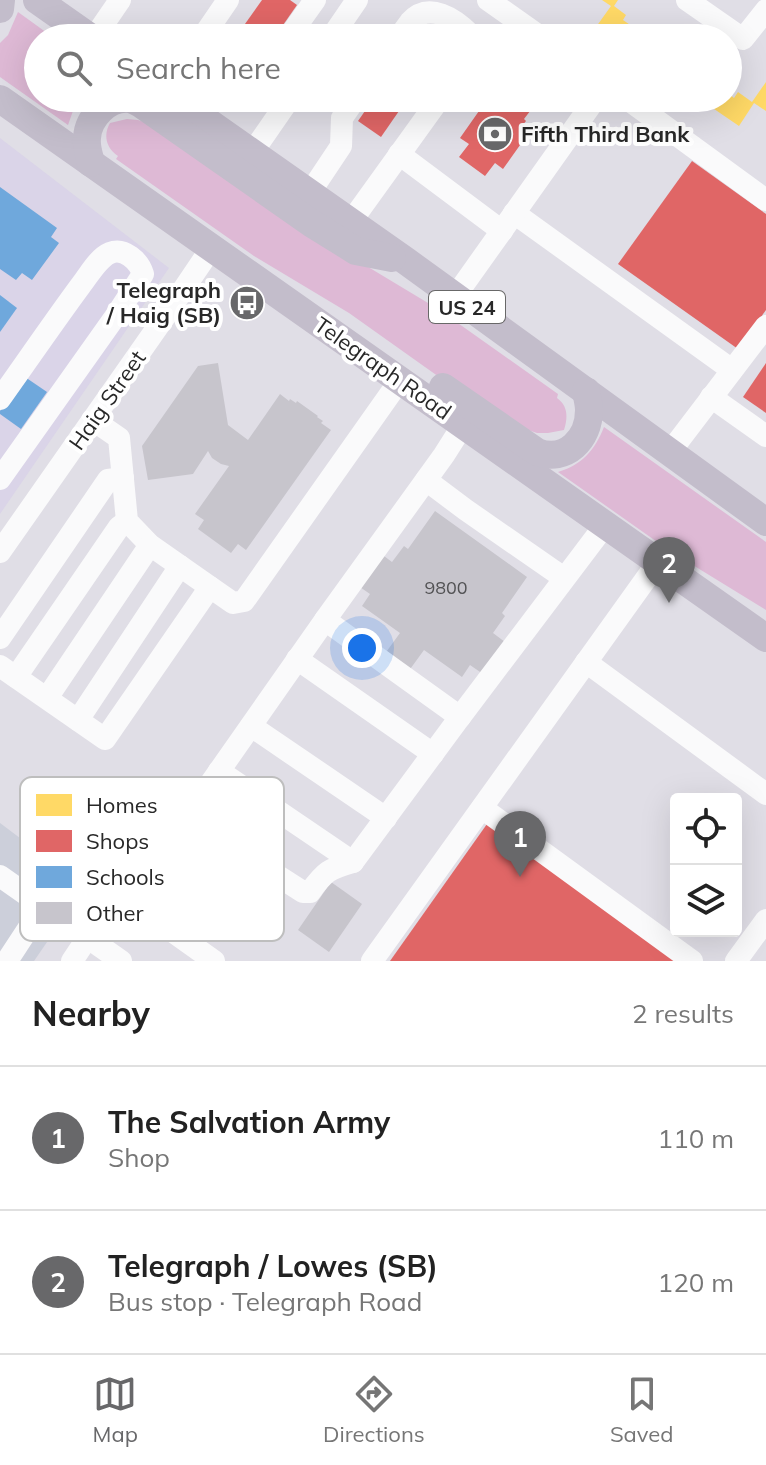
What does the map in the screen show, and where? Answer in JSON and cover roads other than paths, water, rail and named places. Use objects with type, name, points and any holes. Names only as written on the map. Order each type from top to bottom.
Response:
[{"type":"main road","points":[[0,9],[1,0]]},
{"type":"main road","points":[[46,3],[74,24]]},
{"type":"main road","name":"Telegraph Road","points":[[0,99],[766,638]]},
{"type":"main road","points":[[91,163],[87,138],[90,126],[101,112]]},
{"type":"main road","points":[[152,112],[303,218],[356,251],[406,261]]},
{"type":"main road","name":"US 24","points":[[194,112],[670,452],[762,511]]},
{"type":"main road","points":[[242,269],[348,320],[543,455],[565,453],[582,438],[589,416],[586,391]]},
{"type":"main road","points":[[720,606],[766,621]]},
{"type":"street","points":[[102,24],[120,0]]},
{"type":"street","points":[[212,24],[228,0]]},
{"type":"street","points":[[298,24],[315,0]]},
{"type":"street","points":[[341,24],[357,0]]},
{"type":"street","points":[[687,0],[721,24]]},
{"type":"street","points":[[742,38],[766,8],[759,0]]},
{"type":"street","points":[[485,24],[494,4],[522,24]]},
{"type":"street","points":[[409,24],[412,19],[429,12],[443,14],[460,24]]},
{"type":"street","points":[[252,153],[280,112]]},
{"type":"street","points":[[309,194],[341,146],[342,118],[346,112]]},
{"type":"street","points":[[350,223],[430,112]]},
{"type":"street","points":[[454,298],[586,112]]},
{"type":"street","points":[[645,112],[766,200]]},
{"type":"street","points":[[399,154],[732,370]]},
{"type":"street","name":"Haig Street","points":[[0,552],[212,247]]},
{"type":"street","points":[[0,399],[95,266],[107,254],[118,250],[135,261],[143,274],[0,479]]},
{"type":"street","points":[[670,452],[766,326]]},
{"type":"street","points":[[93,420],[119,438],[127,521],[150,545],[233,603],[244,601],[400,380]]},
{"type":"street","points":[[711,397],[766,436]]},
{"type":"street","points":[[215,777],[463,425]]},
{"type":"street","points":[[0,439],[19,452]]},
{"type":"street","points":[[0,638],[108,480],[123,478]]},
{"type":"street","points":[[426,480],[564,578]]},
{"type":"street","points":[[127,521],[119,527],[8,671],[105,739],[210,587]]},
{"type":"street","points":[[284,880],[303,892],[310,892],[323,874],[353,862],[605,525]]},
{"type":"street","points":[[47,698],[150,545]]},
{"type":"street","points":[[372,961],[658,562]]},
{"type":"street","points":[[78,720],[180,566]]},
{"type":"street","points":[[325,620],[460,717]]},
{"type":"street","points":[[297,659],[433,754]]},
{"type":"street","points":[[586,662],[766,794]]},
{"type":"street","points":[[251,726],[386,818]]},
{"type":"street","points":[[219,771],[228,777]]},
{"type":"street","points":[[482,808],[692,961]]},
{"type":"street","points":[[284,815],[353,862]]},
{"type":"street","points":[[0,876],[20,890]]},
{"type":"street","points":[[736,961],[766,920]]},
{"type":"street","points":[[7,961],[20,941]]},
{"type":"street","points":[[72,961],[79,941]]},
{"type":"street","points":[[93,941],[121,961]]},
{"type":"street","points":[[186,941],[214,961]]},
{"type":"place","name":"Fifth Third Bank","points":[[495,134]]},
{"type":"place","name":"Telegraph / Haig (SB)","points":[[247,303]]},
{"type":"place","name":"Telegraph / Lowes (SB)","points":[[669,603]]},
{"type":"place","name":"The Salvation Army","points":[[520,877]]}]
